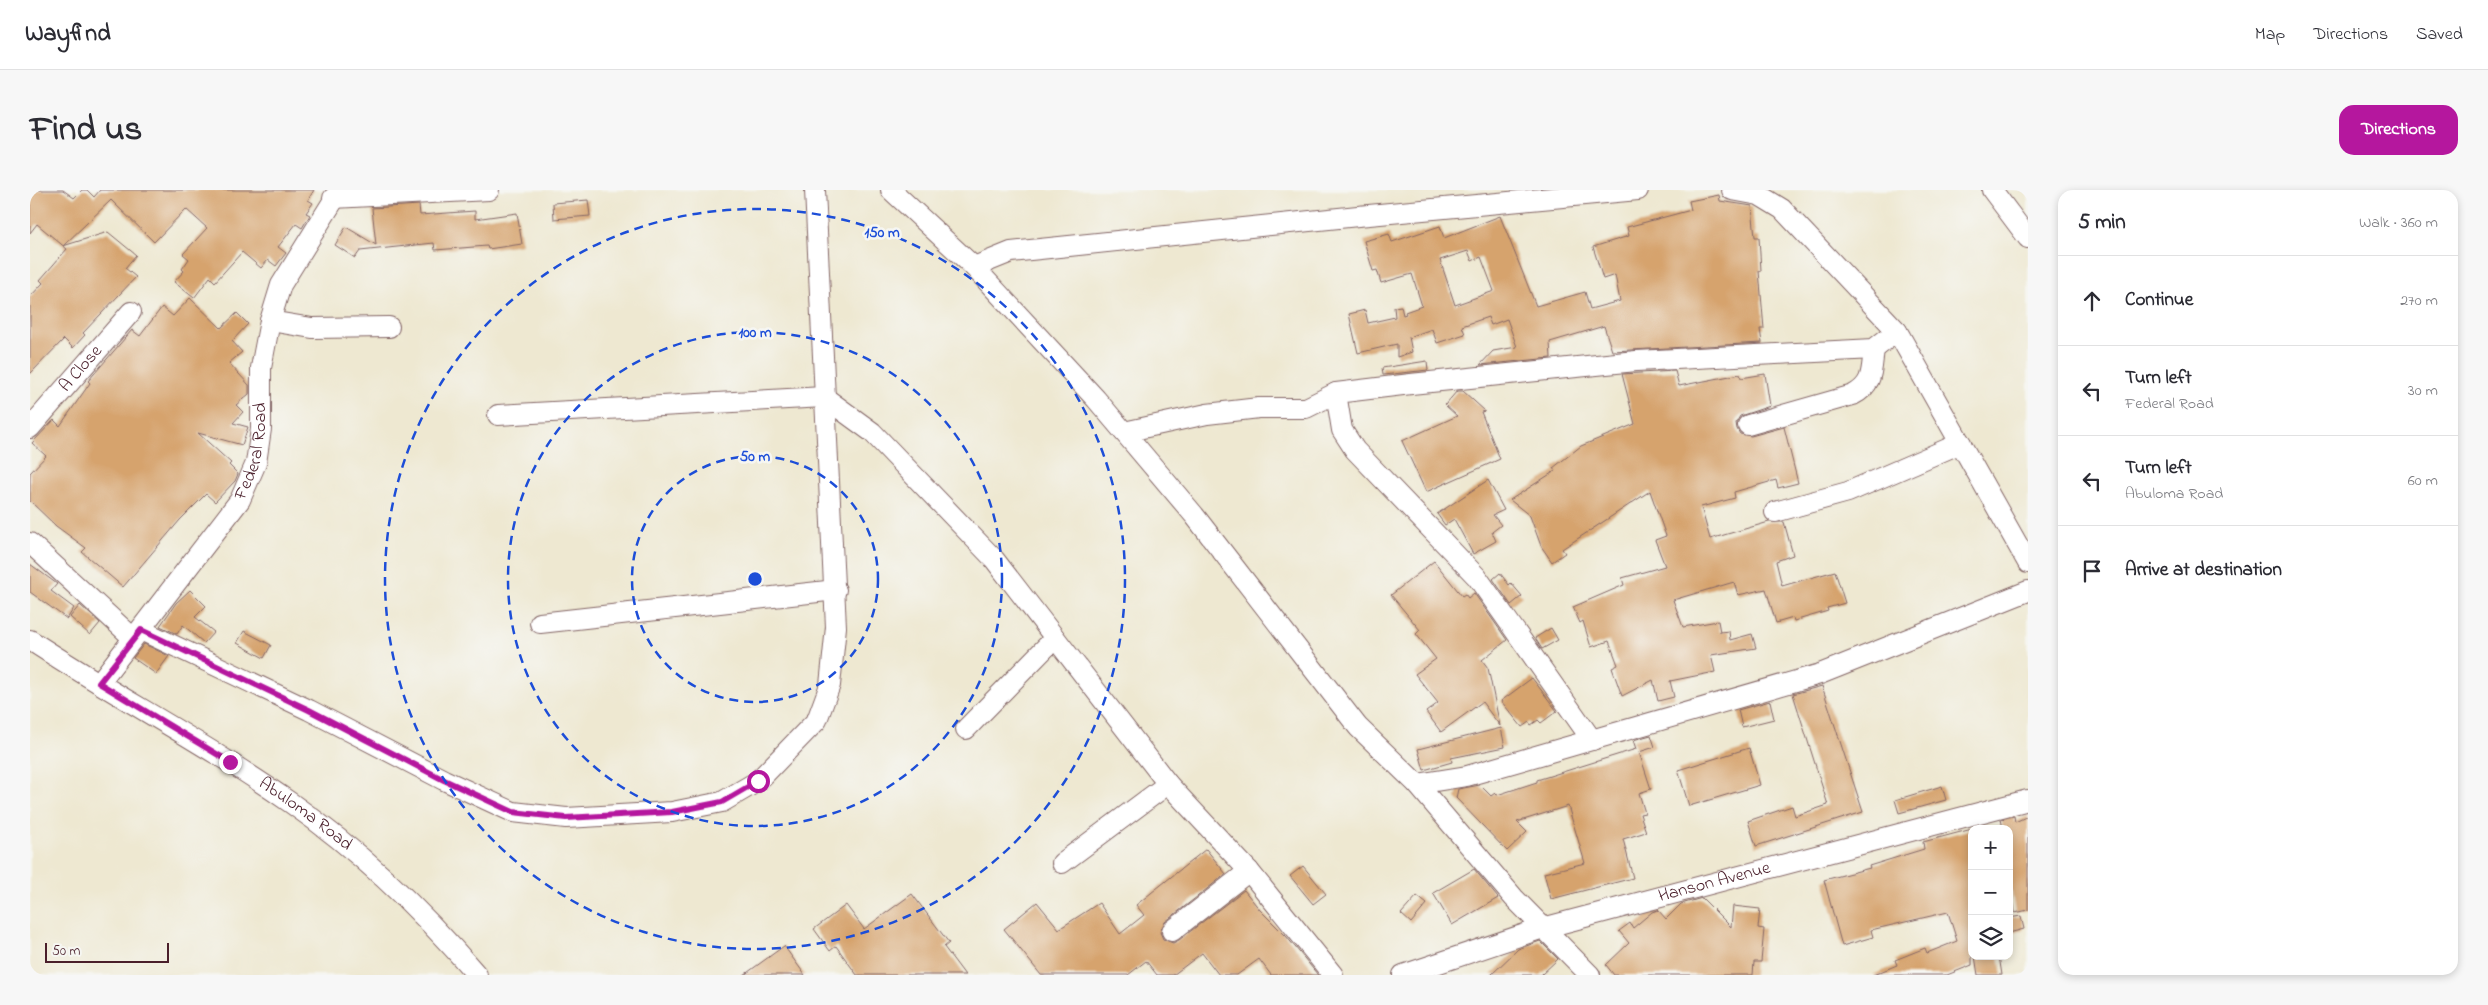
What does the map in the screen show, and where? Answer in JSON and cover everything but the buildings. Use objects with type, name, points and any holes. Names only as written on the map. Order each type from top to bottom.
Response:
[{"type":"street","points":[[337,194],[489,190]]},
{"type":"street","points":[[30,543],[137,634],[309,710],[444,780],[513,812],[566,818],[672,812],[722,802],[758,781],[817,720],[830,686],[836,627],[836,590],[824,397],[815,190]]},
{"type":"street","points":[[891,190],[974,267],[1124,432],[1194,515],[1358,727],[1417,784],[1514,898],[1590,975]]},
{"type":"street","points":[[974,267],[1011,252],[1358,216],[1638,190]]},
{"type":"street","points":[[1732,190],[1759,195],[1782,210],[1897,331],[2028,563]]},
{"type":"street","points":[[1992,190],[2028,238]]},
{"type":"street","name":"Federal Road","points":[[99,683],[240,500],[256,463],[260,429],[261,368],[270,321],[281,285],[337,194]]},
{"type":"street","name":"A Close","points":[[30,428],[131,312]]},
{"type":"street","points":[[270,321],[312,328],[389,327]]},
{"type":"street","points":[[1124,432],[1207,414],[1259,408],[1306,408],[1336,394],[1636,361],[1874,349],[1897,331]]},
{"type":"street","points":[[1748,425],[1853,395],[1862,390],[1869,382],[1874,349]]},
{"type":"street","points":[[1336,394],[1342,430],[1355,450],[1477,577],[1592,740]]},
{"type":"street","points":[[498,415],[824,397],[872,432],[994,559],[1168,784],[1249,871],[1333,975]]},
{"type":"street","points":[[1775,512],[1848,492],[1961,443]]},
{"type":"street","points":[[540,623],[836,590]]},
{"type":"street","points":[[1417,784],[1467,776],[1820,674],[2028,591]]},
{"type":"street","points":[[966,729],[1055,638]]},
{"type":"street","name":"Abuloma Road","points":[[30,640],[230,762],[292,803],[350,847],[410,904],[477,975]]},
{"type":"street","points":[[1062,863],[1168,784]]},
{"type":"street","name":"Hanson Avenue","points":[[1404,975],[1544,928],[2028,800]]},
{"type":"street","points":[[1172,931],[1249,871]]},
{"type":"route","points":[[230,762],[99,683],[141,630],[309,710],[444,780],[513,812],[566,818],[672,812],[722,802],[758,781]]}]
